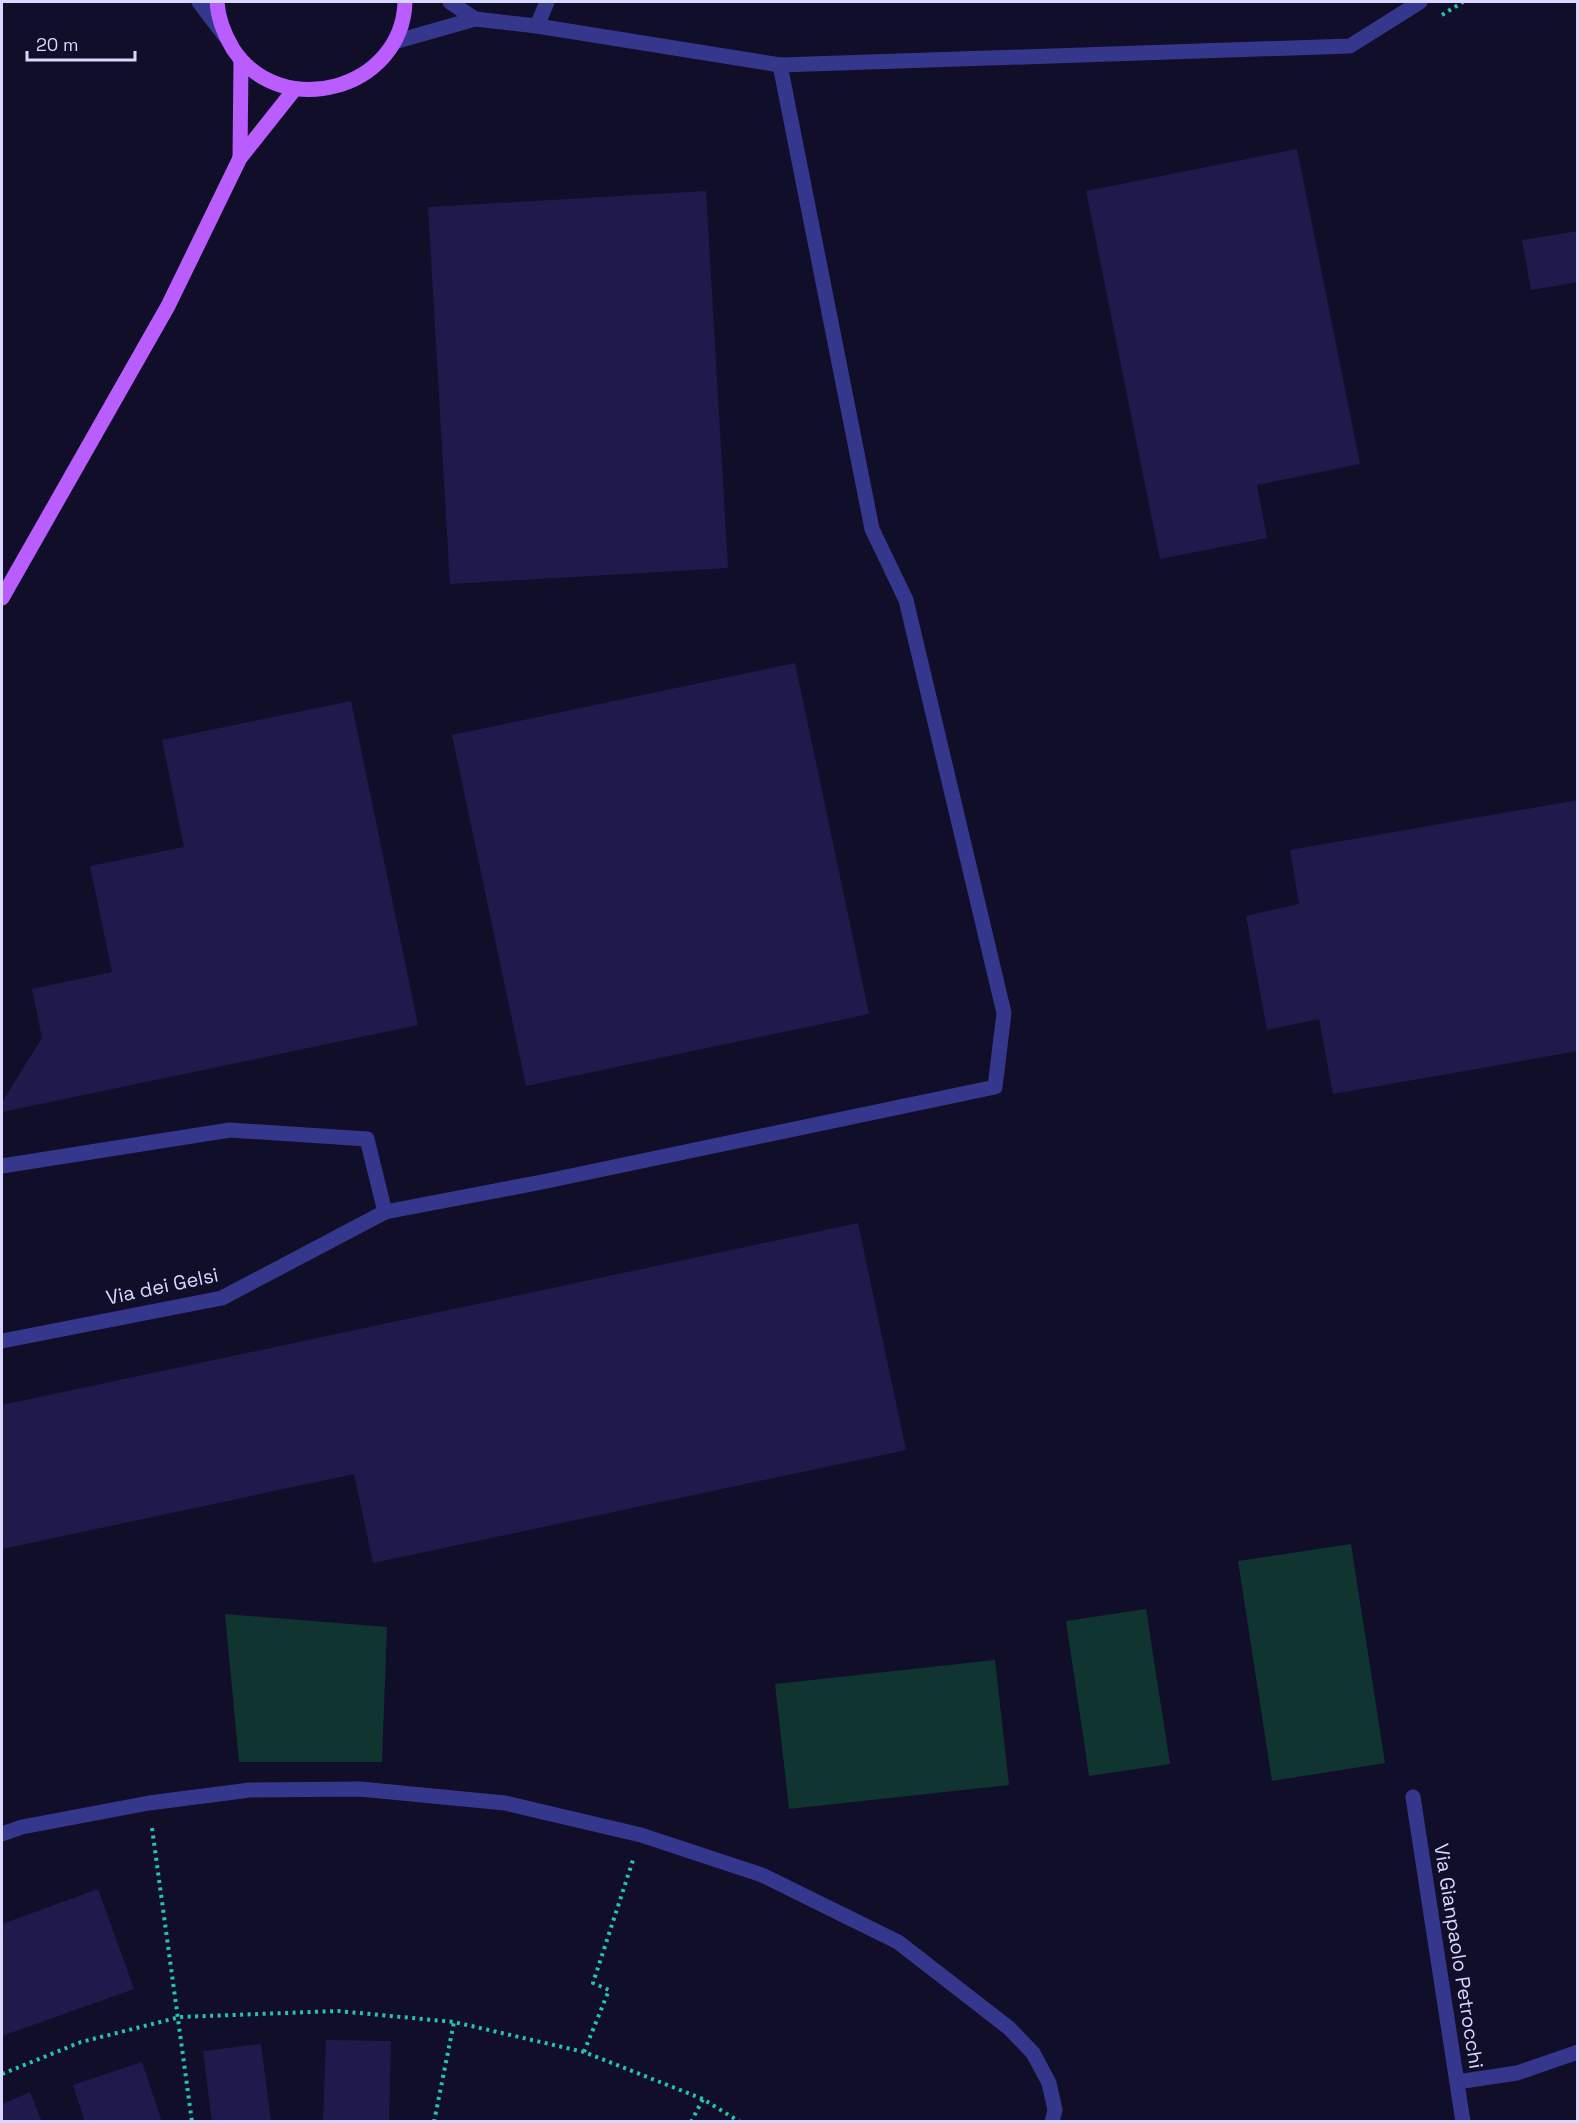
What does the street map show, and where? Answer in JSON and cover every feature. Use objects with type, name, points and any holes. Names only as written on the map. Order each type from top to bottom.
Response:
[{"type":"main road","points":[[217,2],[225,35],[242,61],[266,80],[294,90],[316,91],[357,80],[375,67],[399,32],[405,2]]},
{"type":"main road","points":[[240,158],[242,61]]},
{"type":"main road","points":[[2,598],[168,306],[240,158],[294,90]]},
{"type":"street","points":[[199,2],[225,35]]},
{"type":"street","points":[[450,2],[475,19]]},
{"type":"street","points":[[537,26],[547,2]]},
{"type":"street","points":[[394,42],[475,19],[537,26],[780,65],[1350,46],[1420,2]]},
{"type":"street","name":"Via dei Gelsi","points":[[2,1341],[222,1298],[385,1212],[542,1182],[995,1087],[1004,1013],[906,600],[872,529],[780,65]]},
{"type":"street","points":[[2,1166],[230,1130],[366,1139],[385,1212]]},
{"type":"street","points":[[2,1834],[22,1827],[149,1803],[250,1790],[360,1789],[505,1803],[641,1835],[762,1875],[898,1942],[1009,2028],[1033,2053],[1049,2083],[1055,2110],[1052,2121]]},
{"type":"street","name":"Via Gianpaolo Petrocchi","points":[[1413,1797],[1463,2121]]},
{"type":"street","points":[[1457,2082],[1517,2073],[1578,2052]]},
{"type":"path","points":[[149,1803],[180,2017],[192,2121]]},
{"type":"path","points":[[584,2052],[609,1990],[594,1983],[641,1835]]},
{"type":"path","points":[[2,2074],[81,2042],[180,2017],[338,2011],[454,2022],[584,2052],[703,2099],[740,2121]]},
{"type":"path","points":[[434,2121],[454,2022]]},
{"type":"path","points":[[691,2121],[703,2099]]},
{"type":"green space","points":[[1351,1544],[1385,1763],[1272,1781],[1238,1561]]},
{"type":"green space","points":[[1146,1609],[1170,1764],[1089,1776],[1066,1621]]},
{"type":"green space","points":[[225,1614],[387,1627],[382,1762],[239,1762]]},
{"type":"green space","points":[[995,1660],[1009,1785],[789,1809],[775,1684]]},
{"type":"building","points":[[1297,149],[1360,464],[1257,485],[1267,538],[1160,559],[1086,191]]},
{"type":"building","points":[[706,191],[728,568],[450,584],[428,207]]},
{"type":"building","points":[[1578,231],[1578,282],[1531,290],[1522,240]]},
{"type":"building","points":[[795,663],[869,1014],[526,1086],[452,735]]},
{"type":"building","points":[[351,701],[418,1025],[2,1112],[2,1102],[42,1038],[32,989],[112,972],[90,866],[184,847],[162,740]]},
{"type":"building","points":[[1578,800],[1578,1051],[1333,1094],[1319,1019],[1267,1030],[1246,916],[1299,904],[1290,850]]},
{"type":"building","points":[[858,1223],[906,1450],[373,1563],[354,1474],[2,1549],[2,1405]]},
{"type":"building","points":[[98,1889],[134,1989],[2,2036],[2,1924]]},
{"type":"building","points":[[326,2040],[391,2041],[389,2122],[323,2122]]},
{"type":"building","points":[[261,2044],[271,2122],[212,2122],[203,2051]]},
{"type":"building","points":[[142,2062],[162,2122],[85,2122],[73,2085]]},
{"type":"building","points":[[30,2092],[42,2122],[2,2122],[2,2104]]}]
